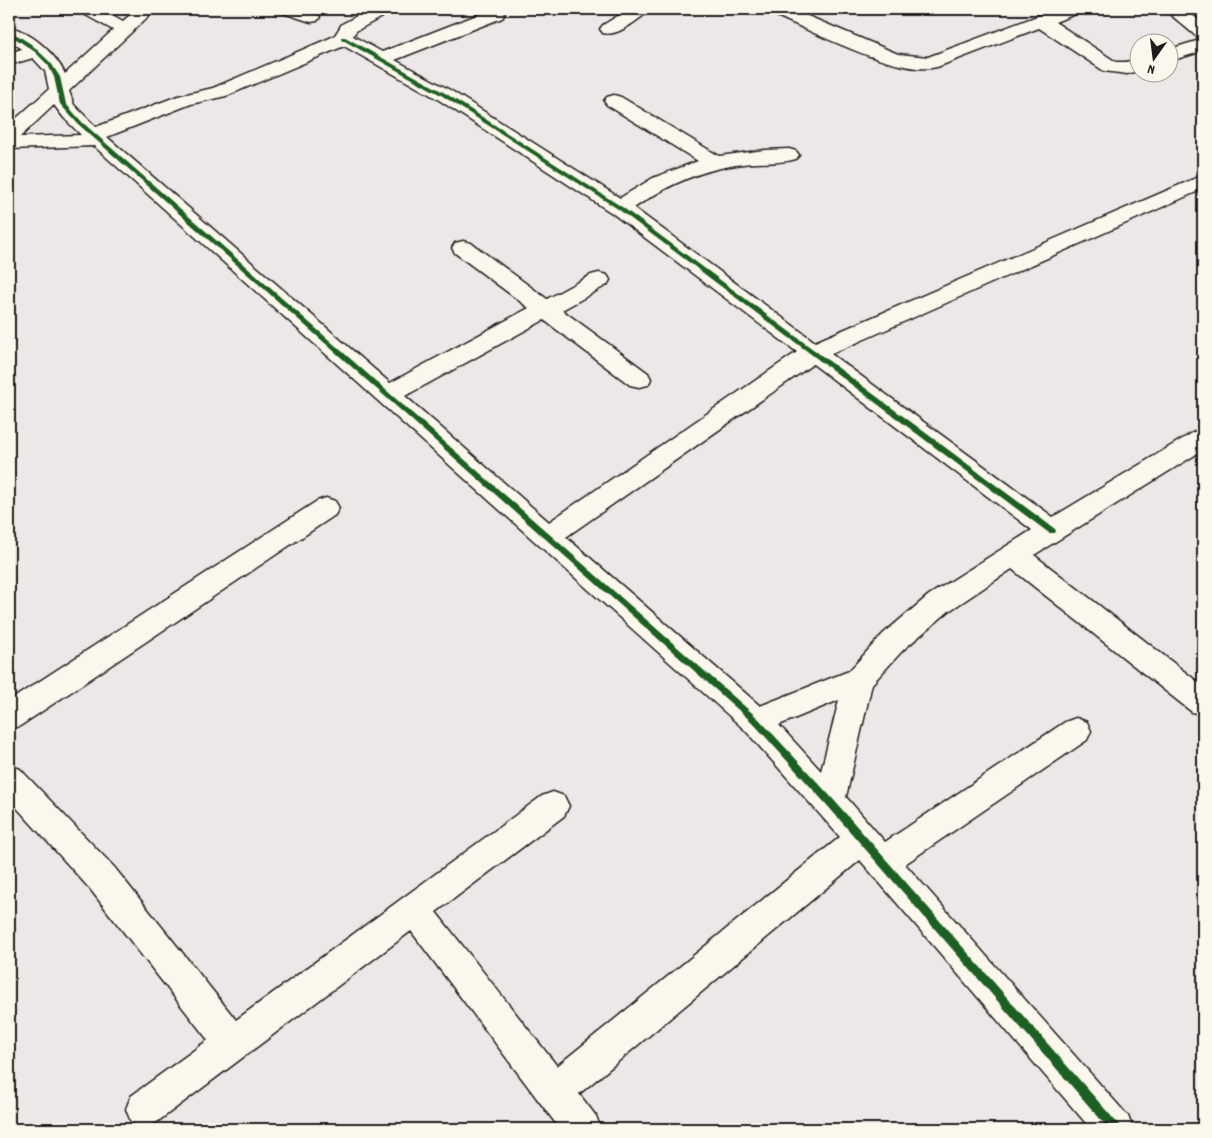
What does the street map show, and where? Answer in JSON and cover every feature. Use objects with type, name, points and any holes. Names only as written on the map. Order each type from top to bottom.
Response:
[{"type":"street","points":[[88,9],[125,29]]},
{"type":"street","points":[[9,136],[147,9]]},
{"type":"street","points":[[289,9],[311,17]]},
{"type":"street","points":[[9,142],[96,138],[185,100],[219,92],[337,42],[343,38],[348,28],[383,9]]},
{"type":"street","points":[[610,29],[641,9]]},
{"type":"street","points":[[776,9],[892,58],[919,64],[930,63],[1072,9]]},
{"type":"street","points":[[802,20],[826,9]]},
{"type":"street","points":[[1173,9],[1203,32]]},
{"type":"street","points":[[380,59],[496,14]]},
{"type":"street","points":[[1041,21],[1111,66],[1130,67]]},
{"type":"street","points":[[9,32],[36,51],[50,65],[56,75],[59,92],[69,112],[96,138],[756,721],[829,801],[1115,1129]]},
{"type":"street","points":[[343,38],[443,94],[620,208],[1052,531]]},
{"type":"street","points":[[1180,52],[1203,45]]},
{"type":"street","points":[[9,60],[36,51]]},
{"type":"street","points":[[614,101],[715,162]]},
{"type":"street","points":[[620,208],[647,188],[679,173],[715,162],[756,156],[789,155]]},
{"type":"street","points":[[548,536],[814,352],[1000,272],[1203,181]]},
{"type":"street","points":[[463,248],[639,379]]},
{"type":"street","points":[[388,395],[599,280]]},
{"type":"street","points":[[756,721],[859,679],[893,642],[939,603],[1203,438]]},
{"type":"street","points":[[9,717],[326,508]]},
{"type":"street","points":[[1014,555],[1203,703]]},
{"type":"street","points":[[829,801],[859,679]]},
{"type":"street","points":[[554,1091],[872,850],[1076,731]]},
{"type":"street","points":[[9,778],[102,878],[233,1044]]},
{"type":"street","points":[[144,1109],[553,806]]},
{"type":"street","points":[[414,909],[583,1129]]},
{"type":"cycle path","points":[[9,32],[29,45],[49,64],[57,77],[63,104],[80,123],[756,721],[829,801],[1115,1129]]},
{"type":"cycle path","points":[[343,38],[443,94],[620,208],[1052,531]]}]
